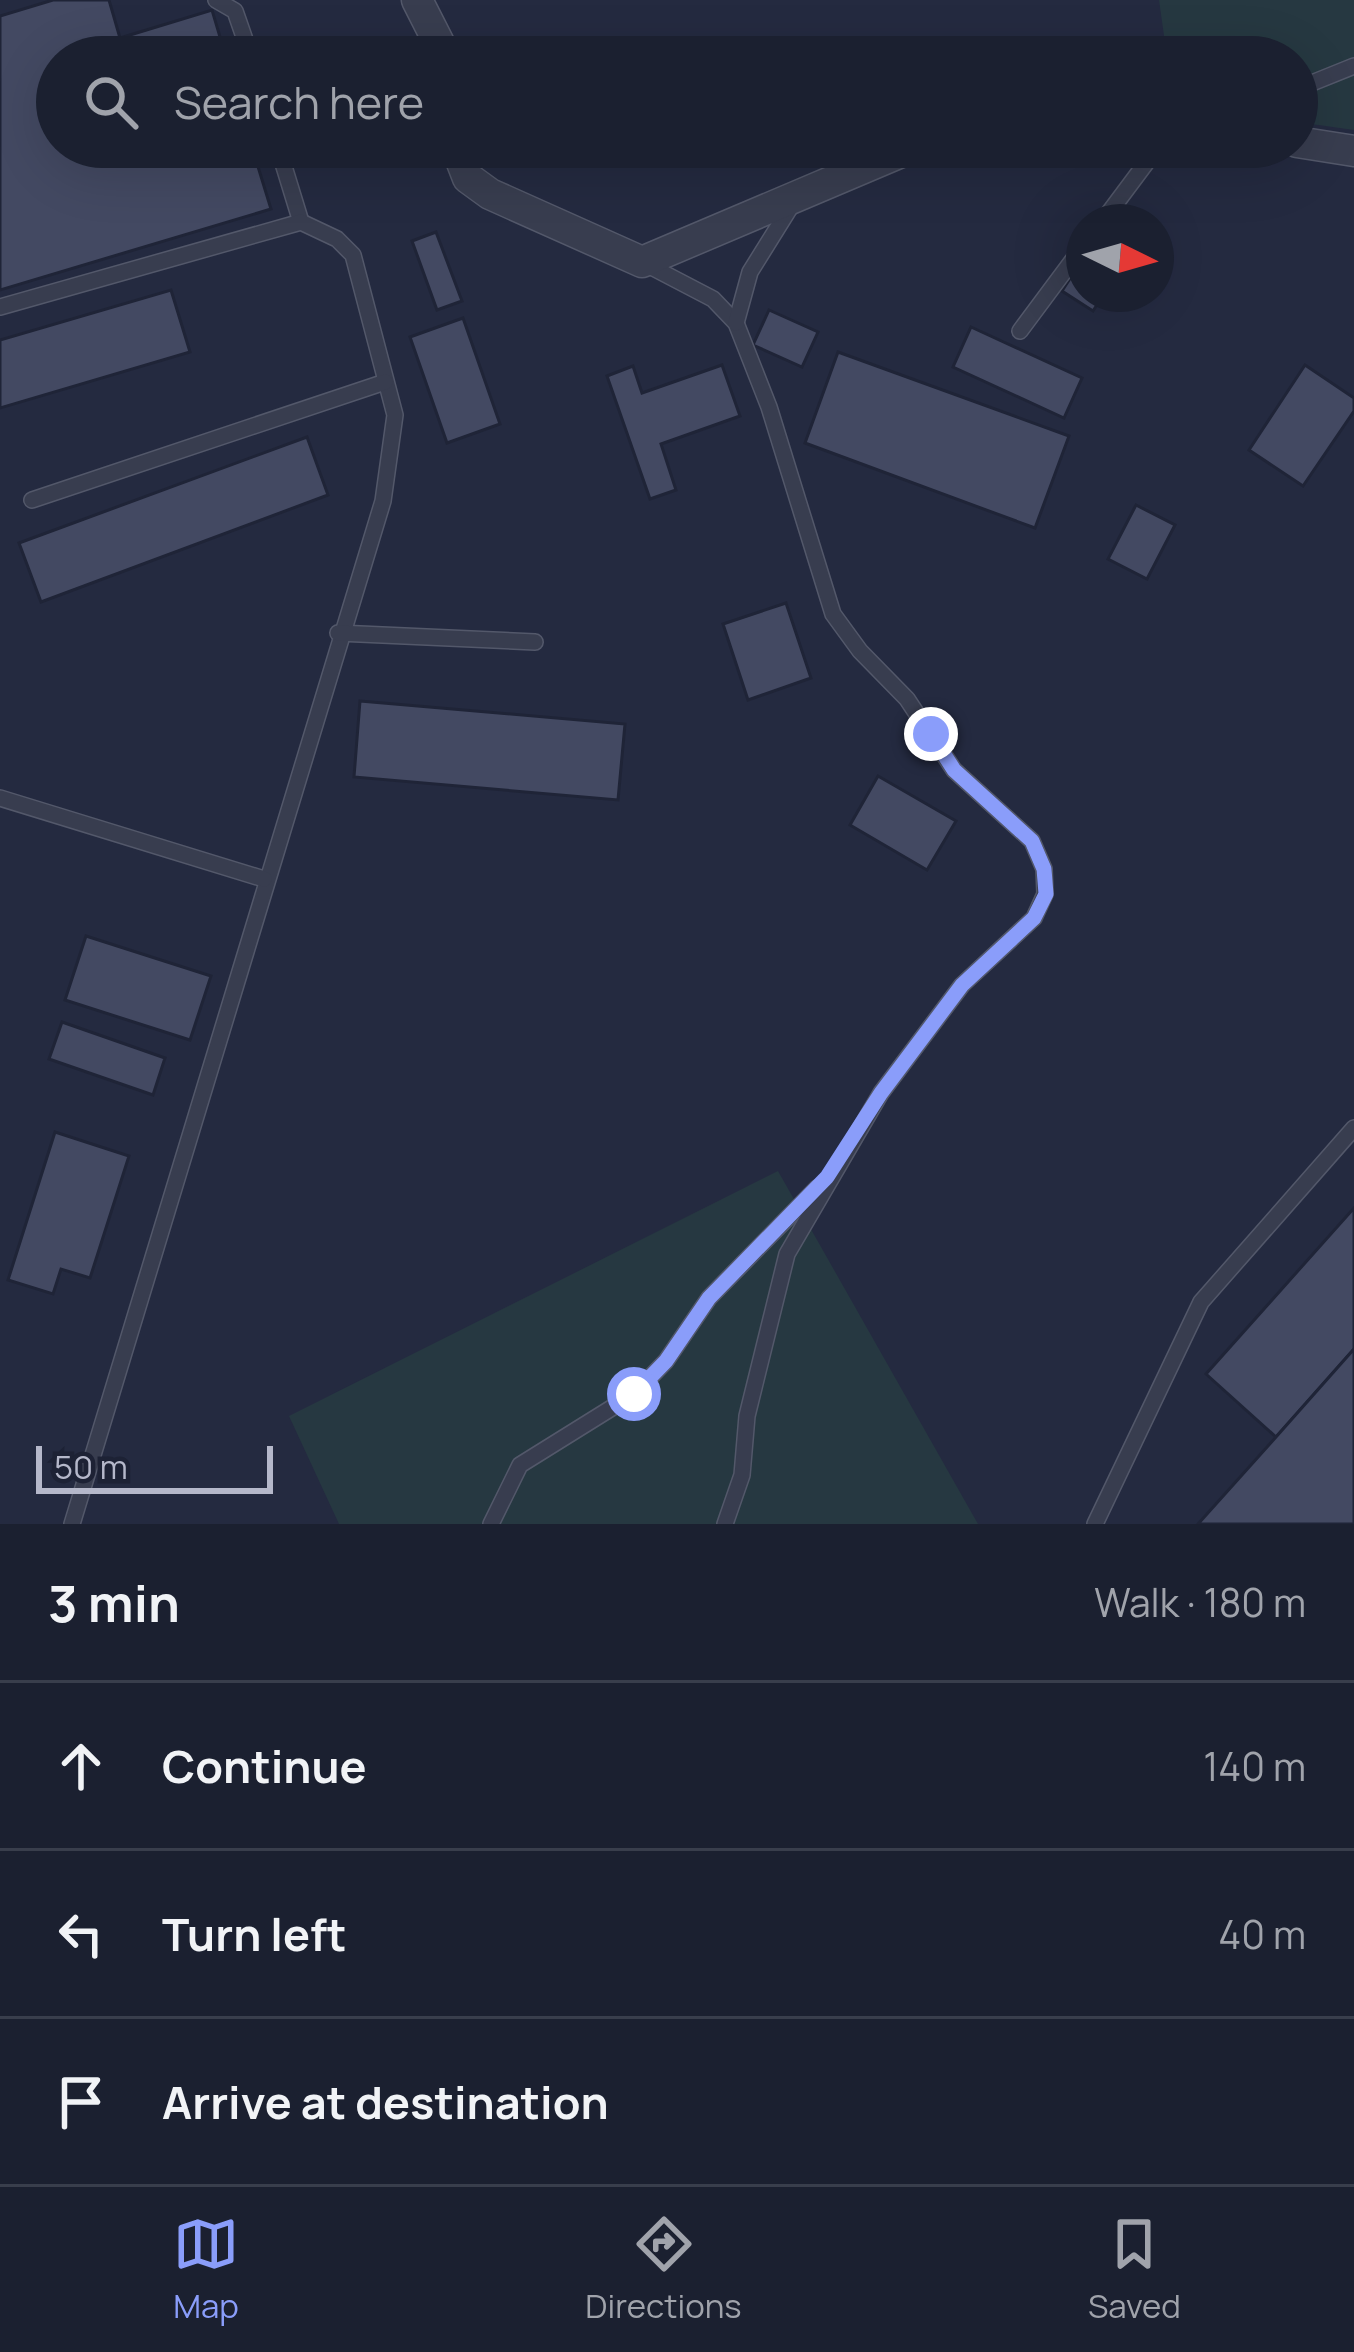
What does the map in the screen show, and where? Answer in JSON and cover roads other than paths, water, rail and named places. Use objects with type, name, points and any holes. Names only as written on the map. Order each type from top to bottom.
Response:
[{"type":"street","points":[[417,0],[435,36]]},
{"type":"street","points":[[1318,145],[1354,151]]},
{"type":"street","points":[[464,168],[468,178],[490,194],[642,262],[867,168]]},
{"type":"lane","points":[[216,0],[235,11],[243,36]]},
{"type":"lane","points":[[1318,81],[1354,66]]},
{"type":"lane","points":[[284,168],[301,222]]},
{"type":"lane","points":[[1115,204],[1142,168]]},
{"type":"lane","points":[[736,323],[750,272],[796,200]]},
{"type":"lane","points":[[0,307],[301,222],[337,238],[353,255],[395,415],[382,501],[338,633],[72,1524]]},
{"type":"lane","points":[[642,262],[713,299],[736,323],[776,426],[833,614],[860,651],[907,699],[954,770],[1032,841],[1044,869],[1046,894],[1034,918],[962,985],[881,1093],[827,1177],[787,1254],[747,1416],[742,1475],[725,1524]]},
{"type":"lane","points":[[1020,331],[1066,269]]},
{"type":"lane","points":[[32,500],[385,382]]},
{"type":"lane","points":[[338,633],[535,642]]},
{"type":"lane","points":[[0,799],[265,879]]},
{"type":"lane","points":[[1095,1524],[1201,1302],[1354,1128]]},
{"type":"lane","points":[[491,1524],[520,1465],[634,1394],[666,1361],[709,1298],[827,1177]]}]
